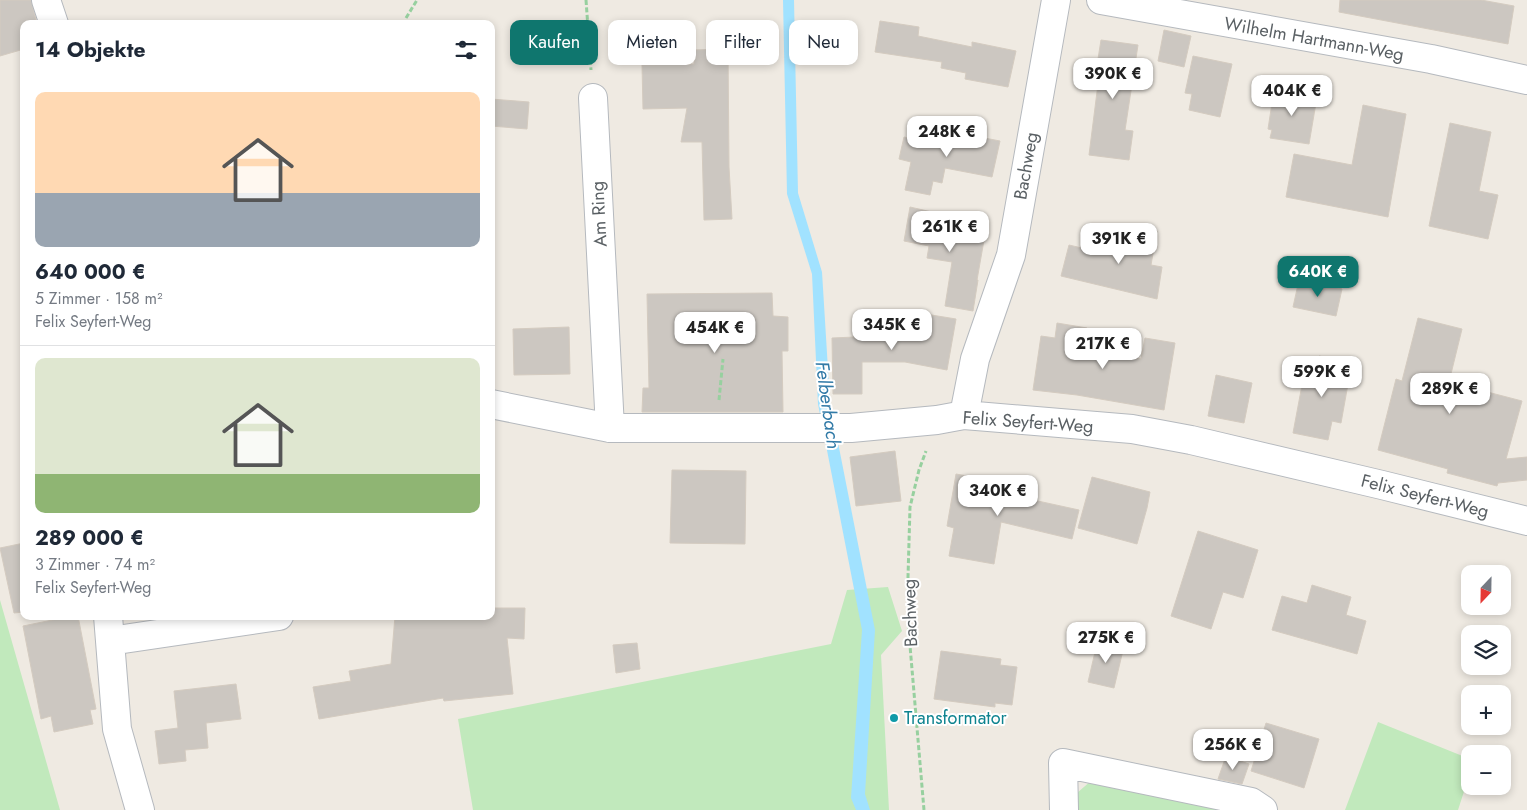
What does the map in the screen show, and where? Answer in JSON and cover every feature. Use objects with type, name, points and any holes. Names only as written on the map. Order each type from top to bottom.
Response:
[{"type":"street","points":[[46,0],[53,20]]},
{"type":"street","name":"Bachweg","points":[[964,415],[975,359],[1011,255],[1056,0]]},
{"type":"street","name":"Wilhelm Hartmann-Weg","points":[[1101,0],[1431,59],[1527,80]]},
{"type":"street","name":"Am Ring","points":[[593,98],[610,428]]},
{"type":"street","name":"Felix Seyfert-Weg","points":[[495,405],[610,428],[827,428],[937,420],[964,415],[1132,429],[1183,438],[1527,521]]},
{"type":"street","points":[[140,810],[118,729],[109,629],[227,620]]},
{"type":"street","points":[[1064,810],[1063,763],[1251,802],[1263,810]]},
{"type":"path","points":[[406,18],[417,0]]},
{"type":"path","points":[[586,0],[593,98]]},
{"type":"path","points":[[719,428],[719,393],[723,359]]},
{"type":"path","name":"Bachweg","points":[[924,810],[910,634],[908,577],[910,507],[919,470],[937,420]]},
{"type":"green space","points":[[888,587],[902,631],[881,655],[889,810],[473,810],[458,719],[831,644],[847,590]]},
{"type":"green space","points":[[0,600],[60,810],[0,810]]},
{"type":"green space","points":[[1378,722],[1461,755],[1461,795],[1463,795],[1458,810],[1345,810]]},
{"type":"green space","points":[[1099,774],[1229,810],[1071,810],[1070,799]]},
{"type":"water","name":"Felberbach","points":[[783,0],[794,0],[794,20],[789,20],[789,65],[795,65],[798,193],[822,272],[830,402],[875,630],[865,794],[870,810],[856,810],[851,798],[862,630],[818,404],[812,274],[787,194]]},
{"type":"building","points":[[0,0],[31,0],[36,20],[20,20],[20,50],[0,56]]},
{"type":"building","points":[[1340,0],[1481,0],[1514,6],[1508,44],[1339,12]]},
{"type":"building","points":[[880,21],[919,27],[918,36],[972,47],[972,42],[1016,51],[1008,87],[965,79],[966,73],[941,68],[942,62],[875,52]]},
{"type":"building","points":[[1164,30],[1191,36],[1184,67],[1158,61]]},
{"type":"building","points":[[1101,40],[1138,45],[1125,130],[1133,131],[1129,160],[1089,155],[1098,84],[1094,84]]},
{"type":"building","points":[[696,50],[706,50],[706,65],[728,65],[729,167],[732,219],[704,220],[702,142],[681,142],[687,108],[643,109],[642,65],[696,65]]},
{"type":"building","points":[[1193,56],[1232,64],[1220,117],[1189,110],[1192,94],[1185,93]]},
{"type":"building","points":[[1274,90],[1317,97],[1309,144],[1270,138],[1272,130],[1268,129]]},
{"type":"building","points":[[495,99],[529,102],[527,129],[495,126]]},
{"type":"building","points":[[1363,105],[1406,114],[1388,217],[1286,197],[1294,154],[1352,165]]},
{"type":"building","points":[[1450,123],[1491,132],[1479,191],[1498,195],[1488,239],[1429,226]]},
{"type":"building","points":[[932,128],[1000,141],[992,177],[945,168],[942,183],[933,181],[930,195],[905,190],[911,162],[899,159],[904,137],[930,142]]},
{"type":"building","points":[[910,207],[936,213],[934,219],[986,229],[973,311],[945,306],[952,262],[927,258],[929,246],[904,241]]},
{"type":"building","points":[[1126,225],[1157,231],[1151,265],[1162,267],[1157,299],[1061,276],[1069,245],[1120,257]]},
{"type":"building","points":[[1299,280],[1342,289],[1336,316],[1293,307]]},
{"type":"building","points":[[772,293],[773,316],[788,317],[788,351],[782,351],[783,412],[642,412],[643,388],[649,388],[647,294]]},
{"type":"building","points":[[913,312],[956,319],[947,370],[905,362],[862,362],[862,394],[833,394],[832,338],[909,338]]},
{"type":"building","points":[[1418,318],[1462,329],[1449,382],[1522,401],[1506,459],[1527,457],[1527,480],[1498,483],[1497,486],[1447,473],[1448,469],[1378,450],[1396,379],[1402,381]]},
{"type":"building","points":[[1057,323],[1087,328],[1084,349],[1141,359],[1145,338],[1175,343],[1164,410],[1077,395],[1033,390],[1041,336],[1055,338]]},
{"type":"building","points":[[569,327],[570,374],[514,375],[513,329]]},
{"type":"building","points":[[1319,356],[1346,361],[1344,372],[1350,373],[1341,423],[1332,421],[1328,440],[1293,433],[1305,369],[1316,371]]},
{"type":"building","points":[[1216,375],[1252,383],[1244,423],[1208,416]]},
{"type":"building","points":[[895,451],[901,501],[856,506],[850,457]]},
{"type":"building","points":[[672,470],[746,471],[745,544],[670,543]]},
{"type":"building","points":[[956,474],[1008,483],[1006,494],[1079,510],[1072,539],[1001,522],[994,564],[949,556],[954,528],[947,526]]},
{"type":"building","points":[[1092,477],[1150,492],[1137,544],[1078,528]]},
{"type":"building","points":[[1198,531],[1258,550],[1243,598],[1223,592],[1211,629],[1171,616]]},
{"type":"building","points":[[20,544],[20,612],[14,613],[0,548]]},
{"type":"building","points":[[1312,585],[1351,597],[1346,615],[1366,621],[1357,654],[1272,630],[1282,596],[1307,603]]},
{"type":"building","points":[[495,608],[525,608],[524,639],[507,638],[513,694],[444,701],[443,698],[319,719],[313,687],[351,681],[349,671],[391,664],[395,620],[495,620]]},
{"type":"building","points":[[52,620],[79,620],[96,709],[90,710],[93,724],[54,732],[51,716],[41,719],[23,626]]},
{"type":"building","points":[[1098,639],[1124,646],[1114,688],[1088,682]]},
{"type":"building","points":[[637,643],[640,669],[616,673],[613,645]]},
{"type":"building","points":[[941,651],[1001,659],[1000,665],[1017,667],[1012,705],[995,703],[995,707],[934,699]]},
{"type":"building","points":[[236,684],[241,719],[206,723],[208,748],[185,750],[186,761],[159,764],[155,731],[178,728],[174,691]]},
{"type":"building","points":[[1266,723],[1319,739],[1304,788],[1251,771]]},
{"type":"building","points":[[1226,756],[1249,764],[1242,784],[1218,779]]},
{"type":"place","name":"Transformator","points":[[894,718]]}]
